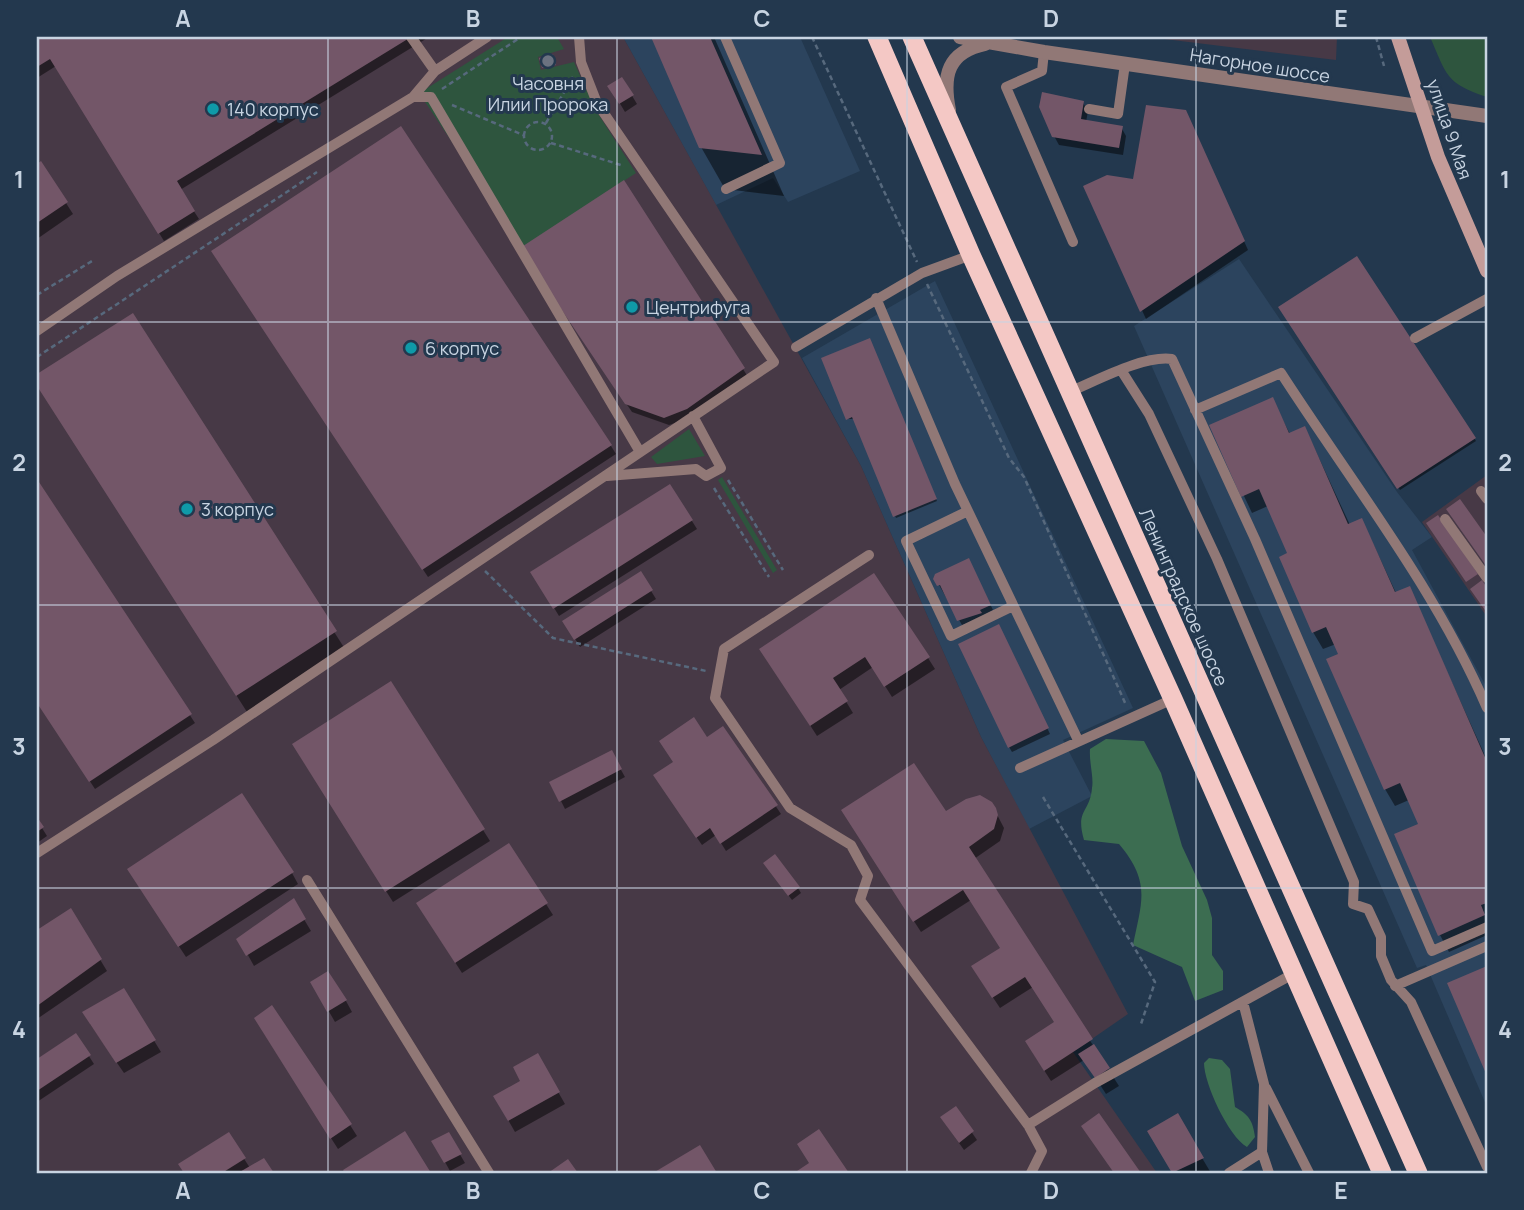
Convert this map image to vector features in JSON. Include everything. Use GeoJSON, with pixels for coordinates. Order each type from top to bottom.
{"type":"FeatureCollection","features":[{"type":"Feature","properties":{"kind":"highway"},"geometry":{"type":"LineString","coordinates":[[877,37],[971,255],[1173,699],[1382,1173]]}},
{"type":"Feature","properties":{"kind":"highway","name":"Ленинградское шоссе"},"geometry":{"type":"LineString","coordinates":[[912,37],[1418,1173]]}},
{"type":"Feature","properties":{"kind":"main road","name":"улица 9 Мая"},"geometry":{"type":"LineString","coordinates":[[1398,37],[1455,202],[1487,271]]}},
{"type":"Feature","properties":{"kind":"street","name":"Нагорное шоссе"},"geometry":{"type":"LineString","coordinates":[[960,37],[1040,52],[1487,117]]}},
{"type":"Feature","properties":{"kind":"street"},"geometry":{"type":"LineString","coordinates":[[958,145],[948,106],[946,80],[958,54],[967,47],[986,43]]}},
{"type":"Feature","properties":{"kind":"lane"},"geometry":{"type":"LineString","coordinates":[[411,37],[435,71]]}},
{"type":"Feature","properties":{"kind":"lane"},"geometry":{"type":"LineString","coordinates":[[37,331],[117,276],[413,97],[435,71],[487,37]]}},
{"type":"Feature","properties":{"kind":"lane"},"geometry":{"type":"LineString","coordinates":[[37,853],[213,740],[774,362],[597,103],[581,62],[579,37]]}},
{"type":"Feature","properties":{"kind":"lane"},"geometry":{"type":"LineString","coordinates":[[725,37],[780,163],[726,189]]}},
{"type":"Feature","properties":{"kind":"lane"},"geometry":{"type":"LineString","coordinates":[[1030,37],[1040,52],[1042,71],[1006,87],[1073,242]]}},
{"type":"Feature","properties":{"kind":"lane"},"geometry":{"type":"LineString","coordinates":[[1089,109],[1118,114],[1125,64]]}},
{"type":"Feature","properties":{"kind":"lane"},"geometry":{"type":"LineString","coordinates":[[413,97],[431,97],[640,452]]}},
{"type":"Feature","properties":{"kind":"lane"},"geometry":{"type":"LineString","coordinates":[[796,347],[922,273],[971,255]]}},
{"type":"Feature","properties":{"kind":"lane"},"geometry":{"type":"LineString","coordinates":[[876,298],[968,511],[1078,740]]}},
{"type":"Feature","properties":{"kind":"lane"},"geometry":{"type":"LineString","coordinates":[[1415,338],[1487,299]]}},
{"type":"Feature","properties":{"kind":"lane"},"geometry":{"type":"LineString","coordinates":[[1069,392],[1121,370],[1163,358],[1172,359],[1255,539],[1432,951],[1487,927]]}},
{"type":"Feature","properties":{"kind":"lane"},"geometry":{"type":"LineString","coordinates":[[1121,370],[1149,414],[1217,559],[1354,882],[1353,904],[1368,909],[1381,937],[1381,956],[1395,986],[1410,1002],[1487,1167]]}},
{"type":"Feature","properties":{"kind":"lane"},"geometry":{"type":"LineString","coordinates":[[1195,410],[1281,373],[1404,556],[1473,675],[1487,708]]}},
{"type":"Feature","properties":{"kind":"lane"},"geometry":{"type":"LineString","coordinates":[[605,476],[696,469],[706,476],[721,468],[693,416]]}},
{"type":"Feature","properties":{"kind":"lane"},"geometry":{"type":"LineString","coordinates":[[968,511],[906,541],[951,635],[1013,606]]}},
{"type":"Feature","properties":{"kind":"lane"},"geometry":{"type":"LineString","coordinates":[[1445,519],[1487,578]]}},
{"type":"Feature","properties":{"kind":"lane"},"geometry":{"type":"LineString","coordinates":[[869,555],[724,649],[715,698],[790,808],[851,845],[868,876],[860,900],[1028,1125],[1042,1150],[1031,1173]]}},
{"type":"Feature","properties":{"kind":"lane"},"geometry":{"type":"LineString","coordinates":[[1020,768],[1173,699]]}},
{"type":"Feature","properties":{"kind":"lane"},"geometry":{"type":"LineString","coordinates":[[307,880],[489,1173]]}},
{"type":"Feature","properties":{"kind":"lane"},"geometry":{"type":"LineString","coordinates":[[1395,986],[1487,946]]}},
{"type":"Feature","properties":{"kind":"lane"},"geometry":{"type":"LineString","coordinates":[[1028,1125],[1095,1083],[1293,974]]}},
{"type":"Feature","properties":{"kind":"lane"},"geometry":{"type":"LineString","coordinates":[[1243,1002],[1264,1084],[1310,1173]]}},
{"type":"Feature","properties":{"kind":"lane"},"geometry":{"type":"LineString","coordinates":[[1264,1084],[1262,1152],[1269,1173]]}},
{"type":"Feature","properties":{"kind":"lane"},"geometry":{"type":"LineString","coordinates":[[1229,1173],[1262,1152]]}},
{"type":"Feature","properties":{"kind":"path"},"geometry":{"type":"LineString","coordinates":[[431,97],[522,37]]}},
{"type":"Feature","properties":{"kind":"path"},"geometry":{"type":"LineString","coordinates":[[812,37],[1009,458],[1024,477],[1131,717]]}},
{"type":"Feature","properties":{"kind":"path"},"geometry":{"type":"LineString","coordinates":[[1376,37],[1384,66]]}},
{"type":"Feature","properties":{"kind":"path"},"geometry":{"type":"LineString","coordinates":[[545,124],[581,62]]}},
{"type":"Feature","properties":{"kind":"path"},"geometry":{"type":"LineString","coordinates":[[431,97],[523,135]]}},
{"type":"Feature","properties":{"kind":"path"},"geometry":{"type":"LineString","coordinates":[[533,122],[545,124],[552,134],[551,142],[545,149],[535,150],[526,145],[523,135],[533,122]]}},
{"type":"Feature","properties":{"kind":"path"},"geometry":{"type":"LineString","coordinates":[[551,142],[646,173]]}},
{"type":"Feature","properties":{"kind":"path"},"geometry":{"type":"LineString","coordinates":[[37,357],[317,172]]}},
{"type":"Feature","properties":{"kind":"path"},"geometry":{"type":"LineString","coordinates":[[37,295],[92,261]]}},
{"type":"Feature","properties":{"kind":"path"},"geometry":{"type":"LineString","coordinates":[[721,468],[783,570]]}},
{"type":"Feature","properties":{"kind":"path"},"geometry":{"type":"LineString","coordinates":[[706,476],[769,578]]}},
{"type":"Feature","properties":{"kind":"path"},"geometry":{"type":"LineString","coordinates":[[476,563],[553,638],[720,674]]}},
{"type":"Feature","properties":{"kind":"path"},"geometry":{"type":"LineString","coordinates":[[1043,797],[1155,982],[1141,1024]]}},
{"type":"Feature","properties":{"kind":"shaded area"},"geometry":{"type":"Polygon","coordinates":[[[37,37],[623,37],[861,466],[981,737],[1128,1014],[1073,1052],[1157,1173],[37,1173],[37,37]]]}},
{"type":"Feature","properties":{"kind":"shaded area"},"geometry":{"type":"Polygon","coordinates":[[[623,37],[800,37],[860,171],[788,202],[773,178],[716,205],[623,37]]]}},
{"type":"Feature","properties":{"kind":"shaded area"},"geometry":{"type":"Polygon","coordinates":[[[1148,37],[1337,37],[1336,60],[1148,37]]]}},
{"type":"Feature","properties":{"kind":"shaded area"},"geometry":{"type":"Polygon","coordinates":[[[1239,259],[1397,492],[1432,537],[1412,550],[1487,688],[1487,1107],[1426,965],[1417,968],[1134,326],[1239,259]]]}},
{"type":"Feature","properties":{"kind":"shaded area"},"geometry":{"type":"Polygon","coordinates":[[[935,281],[1133,708],[1063,740],[1092,796],[1029,829],[981,737],[861,466],[802,358],[935,281]]]}},
{"type":"Feature","properties":{"kind":"shaded area"},"geometry":{"type":"Polygon","coordinates":[[[1487,475],[1487,617],[1422,522],[1487,475]]]}},
{"type":"Feature","properties":{"kind":"green space"},"geometry":{"type":"Polygon","coordinates":[[[508,37],[557,37],[564,49],[538,57],[541,70],[574,62],[595,109],[636,173],[523,247],[425,102],[421,92],[508,37]]]}},
{"type":"Feature","properties":{"kind":"green space"},"geometry":{"type":"Polygon","coordinates":[[[1430,37],[1487,37],[1487,97],[1463,87],[1449,76],[1430,37]]]}},
{"type":"Feature","properties":{"kind":"green space"},"geometry":{"type":"Polygon","coordinates":[[[689,429],[705,456],[657,464],[651,457],[689,429]]]}},
{"type":"Feature","properties":{"kind":"green space"},"geometry":{"type":"Polygon","coordinates":[[[722,477],[777,570],[773,573],[718,480],[722,477]]]}},
{"type":"Feature","properties":{"kind":"green space"},"geometry":{"type":"Polygon","coordinates":[[[1106,739],[1144,741],[1161,773],[1182,846],[1207,900],[1212,918],[1212,955],[1223,971],[1223,990],[1195,1001],[1182,967],[1133,945],[1141,904],[1140,881],[1136,870],[1119,844],[1084,840],[1081,822],[1091,796],[1092,784],[1090,749],[1106,739]]]}},
{"type":"Feature","properties":{"kind":"green space"},"geometry":{"type":"Polygon","coordinates":[[[1209,1058],[1222,1060],[1230,1069],[1235,1107],[1250,1119],[1254,1131],[1255,1137],[1247,1147],[1232,1132],[1213,1095],[1204,1063],[1209,1058]]]}},
{"type":"Feature","properties":{"kind":"building","name":"140 корпус"},"geometry":{"type":"Polygon","coordinates":[[[37,37],[411,37],[177,181],[195,211],[158,234],[50,59],[37,67],[37,37]]]}},
{"type":"Feature","properties":{"kind":"building"},"geometry":{"type":"Polygon","coordinates":[[[651,37],[710,37],[762,155],[699,148],[651,37]]]}},
{"type":"Feature","properties":{"kind":"building","name":"Часовня Илии Пророка"},"geometry":{"type":"Polygon","coordinates":[[[553,54],[556,65],[542,68],[539,58],[553,54]]]}},
{"type":"Feature","properties":{"kind":"building"},"geometry":{"type":"Polygon","coordinates":[[[622,77],[634,95],[619,104],[607,86],[622,77]]]}},
{"type":"Feature","properties":{"kind":"building"},"geometry":{"type":"Polygon","coordinates":[[[1042,92],[1084,101],[1081,119],[1123,126],[1119,148],[1052,137],[1039,107],[1042,92]]]}},
{"type":"Feature","properties":{"kind":"building"},"geometry":{"type":"Polygon","coordinates":[[[1146,105],[1186,110],[1245,241],[1140,312],[1083,186],[1107,175],[1133,179],[1146,105]]]}},
{"type":"Feature","properties":{"kind":"building","name":"6 корпус"},"geometry":{"type":"Polygon","coordinates":[[[401,126],[612,445],[422,570],[211,251],[401,126]]]}},
{"type":"Feature","properties":{"kind":"building"},"geometry":{"type":"Polygon","coordinates":[[[41,161],[68,202],[37,223],[37,164],[41,161]]]}},
{"type":"Feature","properties":{"kind":"building","name":"Центрифуга"},"geometry":{"type":"Polygon","coordinates":[[[624,180],[745,368],[687,409],[664,418],[625,404],[520,248],[624,180]]]}},
{"type":"Feature","properties":{"kind":"building"},"geometry":{"type":"Polygon","coordinates":[[[1357,256],[1476,438],[1397,489],[1278,307],[1357,256]]]}},
{"type":"Feature","properties":{"kind":"building","name":"3 корпус"},"geometry":{"type":"Polygon","coordinates":[[[133,313],[337,631],[236,696],[37,386],[37,374],[133,313]]]}},
{"type":"Feature","properties":{"kind":"building"},"geometry":{"type":"Polygon","coordinates":[[[870,338],[937,499],[893,517],[852,417],[846,420],[821,358],[870,338]]]}},
{"type":"Feature","properties":{"kind":"building"},"geometry":{"type":"Polygon","coordinates":[[[1273,397],[1289,433],[1305,426],[1348,524],[1362,518],[1395,592],[1410,586],[1487,762],[1487,903],[1481,905],[1485,915],[1438,936],[1394,834],[1418,824],[1400,783],[1384,790],[1326,659],[1338,654],[1326,627],[1312,633],[1279,557],[1287,553],[1259,489],[1241,497],[1209,425],[1273,397]]]}},
{"type":"Feature","properties":{"kind":"building"},"geometry":{"type":"Polygon","coordinates":[[[37,479],[192,714],[89,782],[37,703],[37,479]]]}},
{"type":"Feature","properties":{"kind":"building"},"geometry":{"type":"Polygon","coordinates":[[[670,484],[693,520],[553,609],[530,572],[670,484]]]}},
{"type":"Feature","properties":{"kind":"building"},"geometry":{"type":"Polygon","coordinates":[[[1460,499],[1487,537],[1487,567],[1446,509],[1460,499]]]}},
{"type":"Feature","properties":{"kind":"building"},"geometry":{"type":"Polygon","coordinates":[[[1438,515],[1478,574],[1466,582],[1426,523],[1438,515]]]}},
{"type":"Feature","properties":{"kind":"building"},"geometry":{"type":"Polygon","coordinates":[[[969,558],[991,605],[980,610],[982,613],[957,621],[940,585],[937,586],[933,579],[935,574],[969,558]]]}},
{"type":"Feature","properties":{"kind":"building"},"geometry":{"type":"Polygon","coordinates":[[[641,571],[653,590],[574,640],[562,621],[641,571]]]}},
{"type":"Feature","properties":{"kind":"building"},"geometry":{"type":"Polygon","coordinates":[[[874,573],[930,657],[884,687],[865,657],[833,678],[848,701],[810,726],[759,649],[874,573]]]}},
{"type":"Feature","properties":{"kind":"building"},"geometry":{"type":"Polygon","coordinates":[[[1482,580],[1487,588],[1487,613],[1470,589],[1482,580]]]}},
{"type":"Feature","properties":{"kind":"building"},"geometry":{"type":"Polygon","coordinates":[[[999,624],[1049,728],[1008,748],[958,644],[999,624]]]}},
{"type":"Feature","properties":{"kind":"building"},"geometry":{"type":"Polygon","coordinates":[[[391,681],[485,829],[385,892],[292,744],[391,681]]]}},
{"type":"Feature","properties":{"kind":"building"},"geometry":{"type":"Polygon","coordinates":[[[694,717],[707,737],[723,726],[778,805],[720,844],[710,828],[696,838],[653,775],[673,762],[659,741],[694,717]]]}},
{"type":"Feature","properties":{"kind":"building"},"geometry":{"type":"Polygon","coordinates":[[[612,750],[622,769],[559,802],[549,782],[612,750]]]}},
{"type":"Feature","properties":{"kind":"building"},"geometry":{"type":"Polygon","coordinates":[[[914,763],[946,811],[966,799],[980,795],[992,802],[996,808],[998,815],[994,829],[969,847],[1093,1039],[1044,1071],[1025,1041],[1054,1022],[1025,977],[992,998],[971,966],[1000,948],[963,890],[913,922],[841,810],[914,763]]]}},
{"type":"Feature","properties":{"kind":"building"},"geometry":{"type":"Polygon","coordinates":[[[242,793],[294,872],[178,947],[127,869],[242,793]]]}},
{"type":"Feature","properties":{"kind":"building"},"geometry":{"type":"Polygon","coordinates":[[[37,817],[44,827],[37,832],[37,817]]]}},
{"type":"Feature","properties":{"kind":"building"},"geometry":{"type":"Polygon","coordinates":[[[509,843],[548,903],[455,963],[416,903],[509,843]]]}},
{"type":"Feature","properties":{"kind":"building"},"geometry":{"type":"Polygon","coordinates":[[[775,854],[800,887],[788,896],[763,863],[775,854]]]}},
{"type":"Feature","properties":{"kind":"building"},"geometry":{"type":"Polygon","coordinates":[[[294,898],[306,919],[246,956],[236,939],[294,898]]]}},
{"type":"Feature","properties":{"kind":"building"},"geometry":{"type":"Polygon","coordinates":[[[71,908],[102,959],[37,1006],[37,930],[71,908]]]}},
{"type":"Feature","properties":{"kind":"building"},"geometry":{"type":"Polygon","coordinates":[[[1487,966],[1487,1076],[1447,983],[1487,966]]]}},
{"type":"Feature","properties":{"kind":"building"},"geometry":{"type":"Polygon","coordinates":[[[328,971],[347,1000],[327,1012],[310,982],[328,971]]]}},
{"type":"Feature","properties":{"kind":"building"},"geometry":{"type":"Polygon","coordinates":[[[124,988],[156,1040],[116,1063],[82,1012],[124,988]]]}},
{"type":"Feature","properties":{"kind":"building"},"geometry":{"type":"Polygon","coordinates":[[[272,1005],[352,1124],[330,1139],[254,1018],[272,1005]]]}},
{"type":"Feature","properties":{"kind":"building"},"geometry":{"type":"Polygon","coordinates":[[[76,1033],[91,1055],[37,1091],[37,1059],[76,1033]]]}},
{"type":"Feature","properties":{"kind":"building"},"geometry":{"type":"Polygon","coordinates":[[[1094,1044],[1110,1068],[1095,1078],[1078,1054],[1094,1044]]]}},
{"type":"Feature","properties":{"kind":"building"},"geometry":{"type":"Polygon","coordinates":[[[538,1053],[560,1092],[508,1121],[493,1096],[520,1081],[513,1067],[538,1053]]]}},
{"type":"Feature","properties":{"kind":"building"},"geometry":{"type":"Polygon","coordinates":[[[956,1106],[974,1131],[959,1143],[940,1117],[956,1106]]]}},
{"type":"Feature","properties":{"kind":"building"},"geometry":{"type":"Polygon","coordinates":[[[1099,1113],[1141,1173],[1114,1173],[1081,1126],[1099,1113]]]}},
{"type":"Feature","properties":{"kind":"building"},"geometry":{"type":"Polygon","coordinates":[[[1178,1113],[1204,1158],[1172,1173],[1147,1131],[1178,1113]]]}},
{"type":"Feature","properties":{"kind":"building"},"geometry":{"type":"Polygon","coordinates":[[[819,1129],[849,1173],[794,1173],[809,1163],[797,1144],[819,1129]]]}},
{"type":"Feature","properties":{"kind":"building"},"geometry":{"type":"Polygon","coordinates":[[[405,1131],[431,1173],[345,1173],[343,1170],[405,1131]]]}},
{"type":"Feature","properties":{"kind":"building"},"geometry":{"type":"Polygon","coordinates":[[[229,1132],[246,1158],[222,1173],[184,1173],[178,1164],[229,1132]]]}},
{"type":"Feature","properties":{"kind":"building"},"geometry":{"type":"Polygon","coordinates":[[[449,1132],[462,1154],[444,1163],[431,1141],[449,1132]]]}},
{"type":"Feature","properties":{"kind":"building"},"geometry":{"type":"Polygon","coordinates":[[[700,1145],[717,1173],[653,1173],[700,1145]]]}},
{"type":"Feature","properties":{"kind":"building"},"geometry":{"type":"Polygon","coordinates":[[[264,1158],[274,1173],[238,1173],[264,1158]]]}},
{"type":"Feature","properties":{"kind":"building"},"geometry":{"type":"Polygon","coordinates":[[[568,1159],[578,1173],[548,1173],[568,1159]]]}},
{"type":"Feature","properties":{"kind":"place","name":"Часовня Илии Пророка"},"geometry":{"type":"Point","coordinates":[548,61]}},
{"type":"Feature","properties":{"kind":"place","name":"140 корпус"},"geometry":{"type":"Point","coordinates":[213,109]}},
{"type":"Feature","properties":{"kind":"place","name":"Центрифуга"},"geometry":{"type":"Point","coordinates":[632,307]}},
{"type":"Feature","properties":{"kind":"place","name":"6 корпус"},"geometry":{"type":"Point","coordinates":[411,348]}},
{"type":"Feature","properties":{"kind":"place","name":"3 корпус"},"geometry":{"type":"Point","coordinates":[187,509]}}]}
